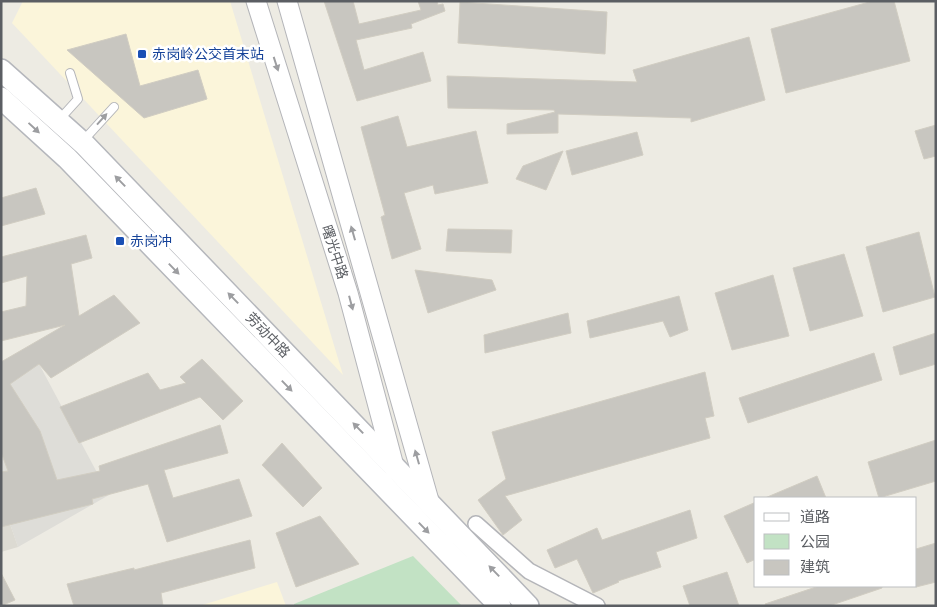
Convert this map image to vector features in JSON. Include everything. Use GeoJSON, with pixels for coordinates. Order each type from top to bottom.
{"type":"FeatureCollection","features":[{"type":"Feature","properties":{"kind":"main road","name":"劳动中路"},"geometry":{"type":"LineString","coordinates":[[1,70],[58,120],[75,150],[404,506],[500,606]]}},
{"type":"Feature","properties":{"kind":"main road","name":"劳动中路"},"geometry":{"type":"LineString","coordinates":[[1,98],[75,150],[394,466],[528,606]]}},
{"type":"Feature","properties":{"kind":"street","name":"曙光中路"},"geometry":{"type":"LineString","coordinates":[[256,1],[348,293],[404,506]]}},
{"type":"Feature","properties":{"kind":"street","name":"曙光中路"},"geometry":{"type":"LineString","coordinates":[[288,1],[430,504]]}},
{"type":"Feature","properties":{"kind":"street"},"geometry":{"type":"LineString","coordinates":[[476,524],[528,571],[597,606]]}},
{"type":"Feature","properties":{"kind":"lane"},"geometry":{"type":"LineString","coordinates":[[58,120],[78,99],[70,73]]}},
{"type":"Feature","properties":{"kind":"lane"},"geometry":{"type":"LineString","coordinates":[[75,150],[114,107]]}},
{"type":"Feature","properties":{"kind":"shaded area"},"geometry":{"type":"Polygon","coordinates":[[[23,1],[230,1],[343,375],[12,23],[23,1]]]}},
{"type":"Feature","properties":{"kind":"shaded area"},"geometry":{"type":"Polygon","coordinates":[[[39,364],[109,495],[18,547],[1,497],[1,383],[39,364]]]}},
{"type":"Feature","properties":{"kind":"shaded area"},"geometry":{"type":"Polygon","coordinates":[[[1,498],[18,547],[1,552],[1,498]]]}},
{"type":"Feature","properties":{"kind":"shaded area"},"geometry":{"type":"Polygon","coordinates":[[[277,582],[286,606],[199,606],[277,582]]]}},
{"type":"Feature","properties":{"kind":"green space"},"geometry":{"type":"Polygon","coordinates":[[[413,556],[462,606],[294,606],[294,604],[413,556]]]}},
{"type":"Feature","properties":{"kind":"building"},"geometry":{"type":"Polygon","coordinates":[[[324,1],[353,1],[359,24],[421,10],[418,1],[437,1],[438,5],[443,4],[445,11],[411,24],[412,28],[356,40],[364,70],[423,52],[431,81],[357,101],[324,1]]]}},
{"type":"Feature","properties":{"kind":"building"},"geometry":{"type":"Polygon","coordinates":[[[873,1],[894,1],[910,61],[786,93],[771,29],[873,1]]]}},
{"type":"Feature","properties":{"kind":"building"},"geometry":{"type":"Polygon","coordinates":[[[460,2],[607,12],[605,54],[458,43],[460,2]]]}},
{"type":"Feature","properties":{"kind":"building"},"geometry":{"type":"Polygon","coordinates":[[[126,34],[140,86],[198,70],[207,99],[144,118],[67,50],[126,34]]]}},
{"type":"Feature","properties":{"kind":"building"},"geometry":{"type":"Polygon","coordinates":[[[749,37],[765,100],[691,122],[691,118],[558,114],[558,133],[507,134],[507,124],[555,112],[554,110],[448,108],[447,76],[637,82],[633,70],[749,37]]]}},
{"type":"Feature","properties":{"kind":"building"},"geometry":{"type":"Polygon","coordinates":[[[398,116],[407,147],[476,131],[488,183],[435,194],[433,185],[404,193],[421,249],[392,259],[381,217],[385,215],[361,127],[398,116]]]}},
{"type":"Feature","properties":{"kind":"building"},"geometry":{"type":"Polygon","coordinates":[[[936,125],[936,156],[924,159],[915,131],[936,125]]]}},
{"type":"Feature","properties":{"kind":"building"},"geometry":{"type":"Polygon","coordinates":[[[637,132],[643,155],[572,175],[566,151],[637,132]]]}},
{"type":"Feature","properties":{"kind":"building"},"geometry":{"type":"Polygon","coordinates":[[[563,151],[546,190],[516,179],[523,166],[563,151]]]}},
{"type":"Feature","properties":{"kind":"building"},"geometry":{"type":"Polygon","coordinates":[[[36,188],[45,214],[1,226],[1,198],[36,188]]]}},
{"type":"Feature","properties":{"kind":"building"},"geometry":{"type":"Polygon","coordinates":[[[448,229],[512,230],[511,253],[446,251],[448,229]]]}},
{"type":"Feature","properties":{"kind":"building"},"geometry":{"type":"Polygon","coordinates":[[[919,232],[935,297],[883,312],[866,247],[919,232]]]}},
{"type":"Feature","properties":{"kind":"building"},"geometry":{"type":"Polygon","coordinates":[[[86,235],[92,258],[71,264],[79,316],[114,295],[140,323],[51,378],[39,364],[10,384],[40,431],[57,480],[100,471],[99,466],[220,425],[228,453],[164,470],[173,498],[239,479],[252,516],[167,542],[148,484],[92,499],[93,504],[1,527],[1,472],[8,471],[1,452],[1,362],[65,325],[1,341],[1,312],[26,306],[27,276],[1,283],[1,257],[86,235]]]}},
{"type":"Feature","properties":{"kind":"building"},"geometry":{"type":"Polygon","coordinates":[[[844,254],[863,316],[810,331],[793,268],[844,254]]]}},
{"type":"Feature","properties":{"kind":"building"},"geometry":{"type":"Polygon","coordinates":[[[415,270],[492,280],[496,290],[428,313],[415,270]]]}},
{"type":"Feature","properties":{"kind":"building"},"geometry":{"type":"Polygon","coordinates":[[[773,275],[789,336],[732,350],[715,293],[773,275]]]}},
{"type":"Feature","properties":{"kind":"building"},"geometry":{"type":"Polygon","coordinates":[[[679,296],[688,330],[670,337],[663,321],[590,338],[587,321],[679,296]]]}},
{"type":"Feature","properties":{"kind":"building"},"geometry":{"type":"Polygon","coordinates":[[[568,313],[571,333],[485,353],[484,335],[568,313]]]}},
{"type":"Feature","properties":{"kind":"building"},"geometry":{"type":"Polygon","coordinates":[[[936,333],[936,364],[900,375],[893,347],[936,333]]]}},
{"type":"Feature","properties":{"kind":"building"},"geometry":{"type":"Polygon","coordinates":[[[874,353],[882,380],[748,423],[739,398],[874,353]]]}},
{"type":"Feature","properties":{"kind":"building"},"geometry":{"type":"Polygon","coordinates":[[[202,359],[243,401],[223,420],[200,397],[79,443],[60,407],[148,373],[160,390],[186,383],[180,377],[202,359]]]}},
{"type":"Feature","properties":{"kind":"building"},"geometry":{"type":"Polygon","coordinates":[[[705,372],[714,416],[705,418],[710,438],[505,496],[522,520],[503,535],[478,500],[506,479],[492,432],[705,372]]]}},
{"type":"Feature","properties":{"kind":"building"},"geometry":{"type":"Polygon","coordinates":[[[936,440],[936,481],[879,497],[868,462],[936,440]]]}},
{"type":"Feature","properties":{"kind":"building"},"geometry":{"type":"Polygon","coordinates":[[[282,443],[322,488],[303,507],[262,465],[282,443]]]}},
{"type":"Feature","properties":{"kind":"building"},"geometry":{"type":"Polygon","coordinates":[[[817,476],[826,497],[767,497],[817,476]]]}},
{"type":"Feature","properties":{"kind":"building"},"geometry":{"type":"Polygon","coordinates":[[[754,503],[754,560],[747,563],[724,516],[754,503]]]}},
{"type":"Feature","properties":{"kind":"building"},"geometry":{"type":"Polygon","coordinates":[[[690,510],[697,538],[656,552],[661,567],[618,581],[593,593],[577,559],[555,568],[547,550],[597,528],[602,540],[690,510]]]}},
{"type":"Feature","properties":{"kind":"building"},"geometry":{"type":"Polygon","coordinates":[[[320,516],[359,564],[296,587],[276,533],[320,516]]]}},
{"type":"Feature","properties":{"kind":"building"},"geometry":{"type":"Polygon","coordinates":[[[250,540],[255,568],[161,593],[163,606],[74,606],[67,584],[134,568],[134,570],[250,540]]]}},
{"type":"Feature","properties":{"kind":"building"},"geometry":{"type":"Polygon","coordinates":[[[936,543],[936,582],[917,587],[917,549],[936,543]]]}},
{"type":"Feature","properties":{"kind":"building"},"geometry":{"type":"Polygon","coordinates":[[[727,572],[739,606],[690,606],[683,586],[727,572]]]}},
{"type":"Feature","properties":{"kind":"building"},"geometry":{"type":"Polygon","coordinates":[[[1,573],[15,600],[1,606],[1,573]]]}},
{"type":"Feature","properties":{"kind":"building"},"geometry":{"type":"Polygon","coordinates":[[[816,587],[882,587],[829,606],[766,606],[765,604],[816,587]]]}},
{"type":"Feature","properties":{"kind":"place","name":"赤岗岭公交首末站"},"geometry":{"type":"Point","coordinates":[142,54]}},
{"type":"Feature","properties":{"kind":"place","name":"赤岗冲"},"geometry":{"type":"Point","coordinates":[120,241]}}]}
